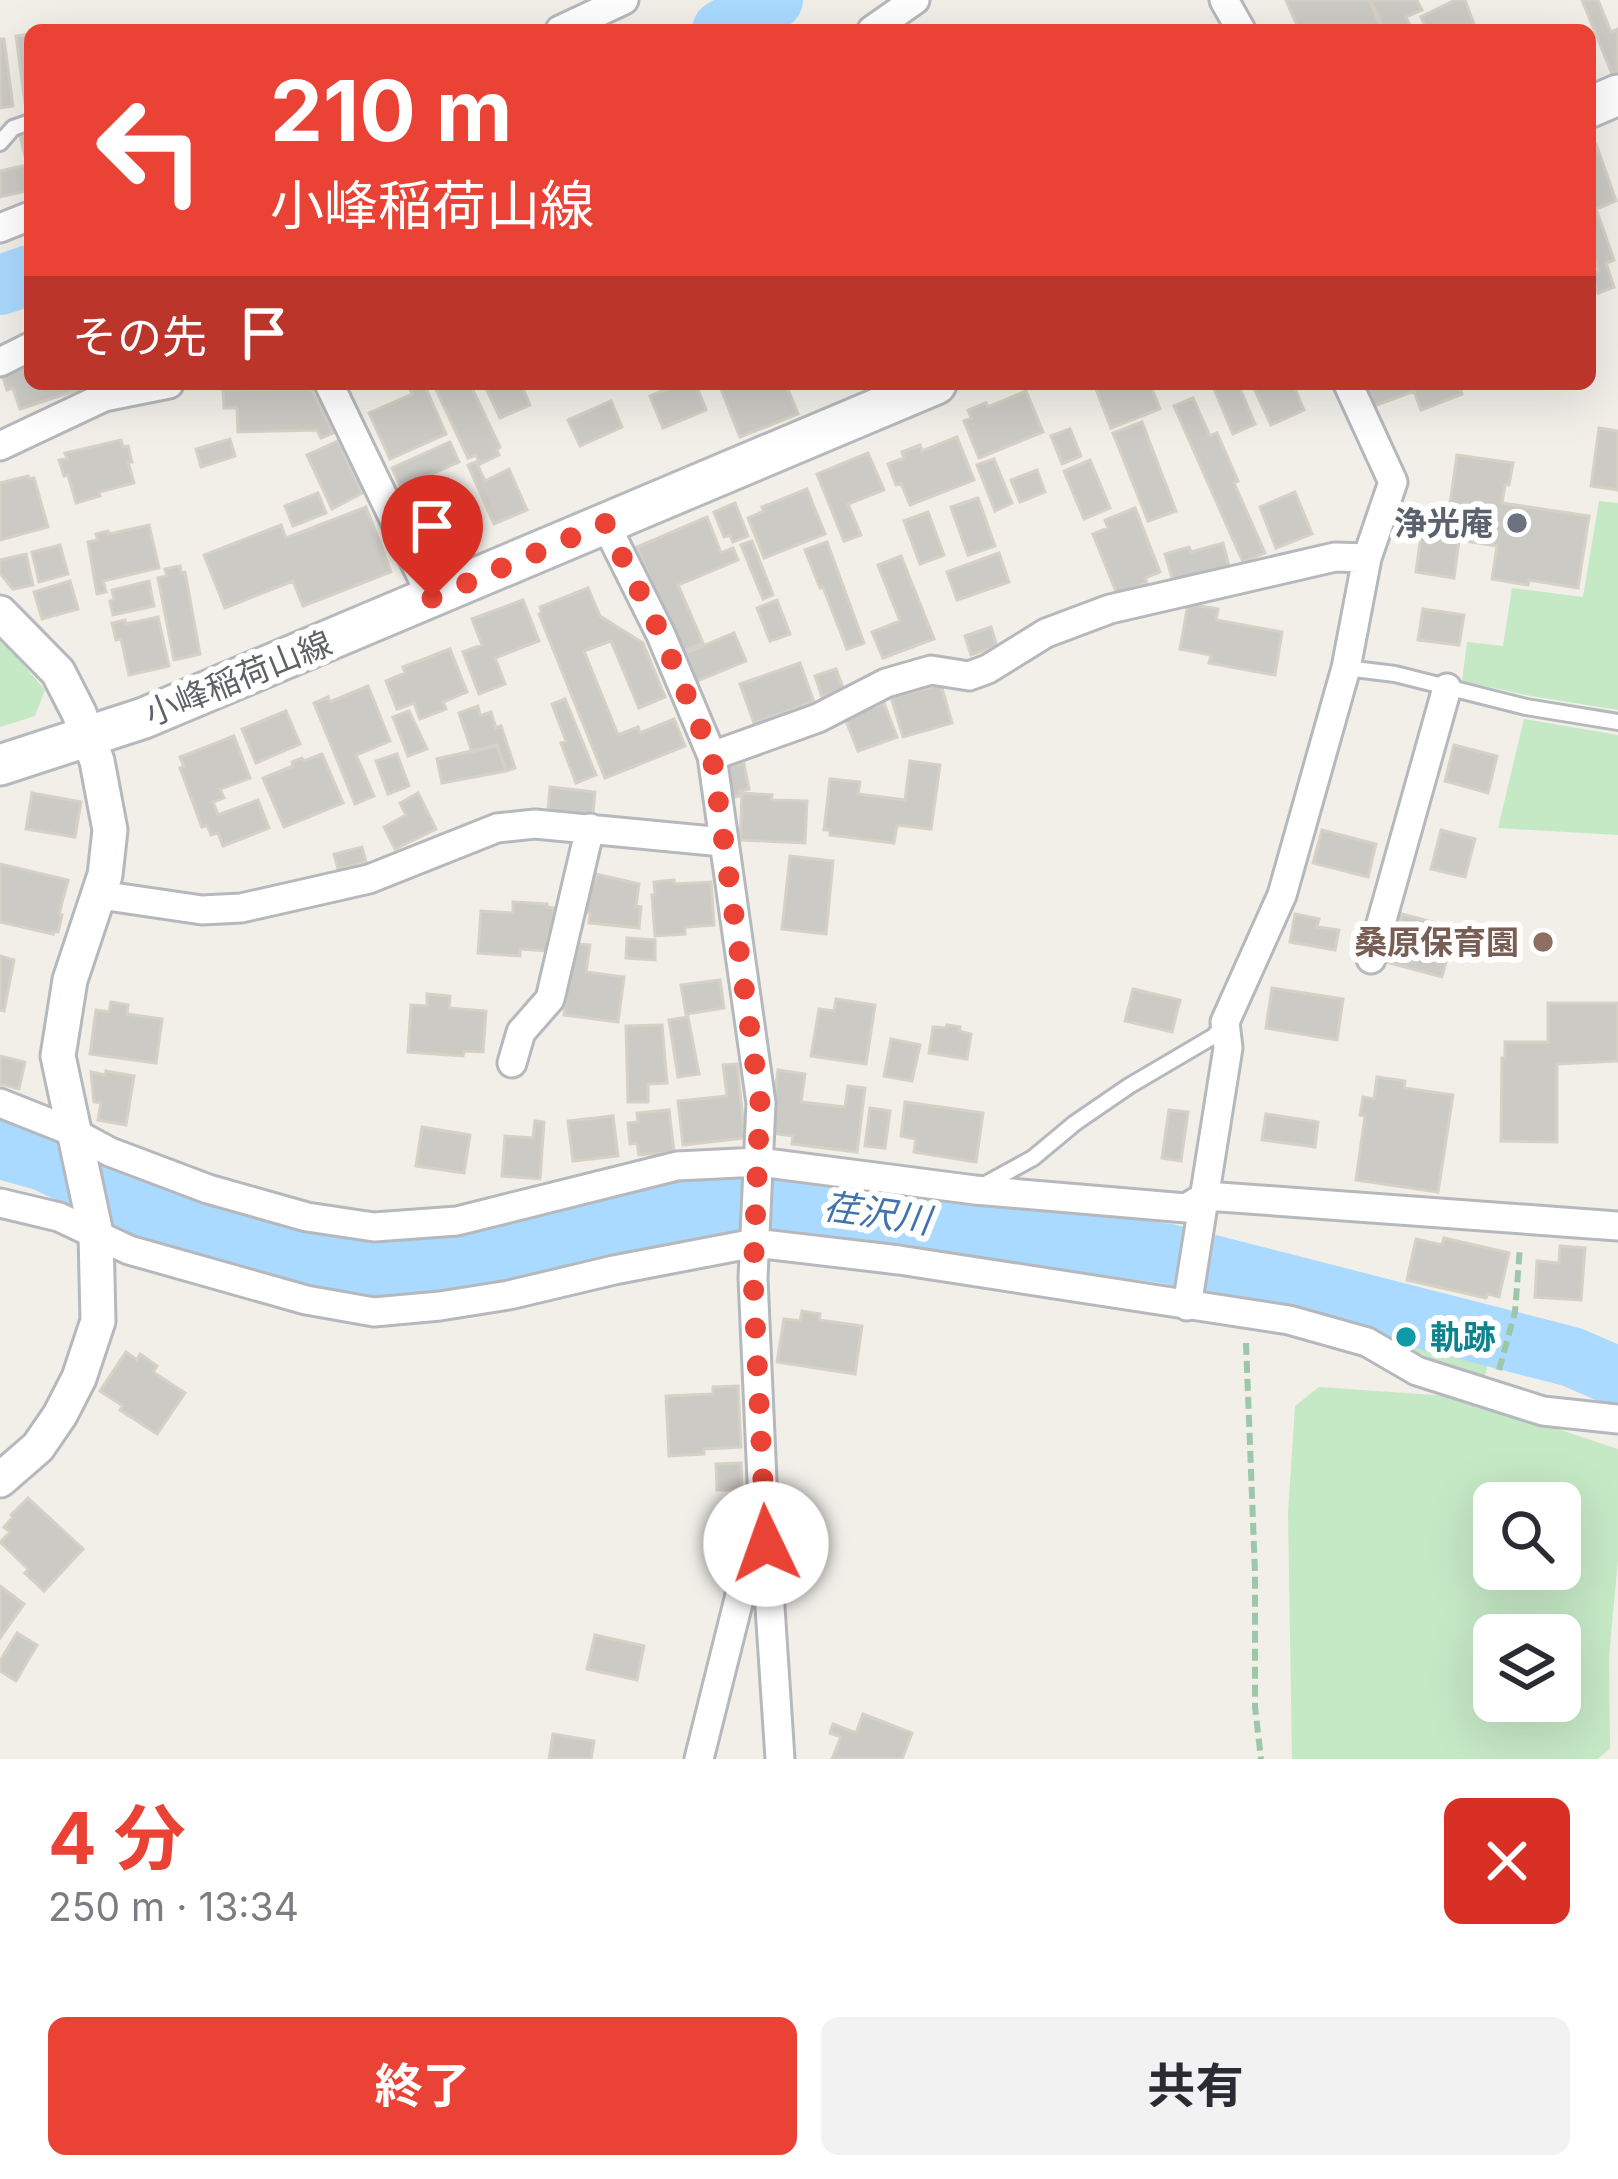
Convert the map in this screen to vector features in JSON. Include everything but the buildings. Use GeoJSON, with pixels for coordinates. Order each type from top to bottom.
{"type":"FeatureCollection","features":[{"type":"Feature","properties":{"kind":"main road","name":"小峰稲荷山線"},"geometry":{"type":"LineString","coordinates":[[0,765],[144,718],[922,390]]}},
{"type":"Feature","properties":{"kind":"street"},"geometry":{"type":"LineString","coordinates":[[573,24],[624,0]]}},
{"type":"Feature","properties":{"kind":"street"},"geometry":{"type":"LineString","coordinates":[[881,24],[916,0]]}},
{"type":"Feature","properties":{"kind":"street"},"geometry":{"type":"LineString","coordinates":[[0,446],[104,397],[139,390]]}},
{"type":"Feature","properties":{"kind":"street"},"geometry":{"type":"LineString","coordinates":[[332,390],[432,598]]}},
{"type":"Feature","properties":{"kind":"street"},"geometry":{"type":"LineString","coordinates":[[1188,1300],[1228,1048],[1225,1022],[1282,895],[1346,668],[1367,558],[1393,482],[1351,390]]}},
{"type":"Feature","properties":{"kind":"street"},"geometry":{"type":"LineString","coordinates":[[605,523],[661,634],[712,756],[760,1102],[753,1278],[780,1759]]}},
{"type":"Feature","properties":{"kind":"street"},"geometry":{"type":"LineString","coordinates":[[712,756],[818,718],[886,682],[931,670],[968,676],[988,669],[1046,634],[1110,609],[1335,557],[1367,558]]}},
{"type":"Feature","properties":{"kind":"street"},"geometry":{"type":"LineString","coordinates":[[0,613],[58,672],[79,713],[97,760],[110,830],[100,895],[70,980],[58,1056],[93,1223],[98,1321],[80,1378],[60,1415],[38,1447],[0,1480]]}},
{"type":"Feature","properties":{"kind":"street"},"geometry":{"type":"LineString","coordinates":[[1371,959],[1447,688]]}},
{"type":"Feature","properties":{"kind":"street"},"geometry":{"type":"LineString","coordinates":[[100,895],[202,910],[241,908],[368,880],[497,828],[535,824],[723,842]]}},
{"type":"Feature","properties":{"kind":"street"},"geometry":{"type":"LineString","coordinates":[[512,1063],[521,1032],[550,999],[590,828]]}},
{"type":"Feature","properties":{"kind":"street"},"geometry":{"type":"LineString","coordinates":[[0,1102],[110,1152],[208,1189],[308,1216],[374,1226],[457,1221],[677,1166],[758,1166],[1186,1208],[1618,1226]]}},
{"type":"Feature","properties":{"kind":"street"},"geometry":{"type":"LineString","coordinates":[[0,1203],[93,1223],[129,1250],[306,1300],[374,1312],[509,1295],[755,1238],[1188,1300],[1289,1320],[1367,1342],[1417,1371],[1543,1411],[1618,1419]]}},
{"type":"Feature","properties":{"kind":"street"},"geometry":{"type":"LineString","coordinates":[[699,1759],[764,1503]]}},
{"type":"Feature","properties":{"kind":"lane"},"geometry":{"type":"LineString","coordinates":[[0,143],[13,128],[24,124]]}},
{"type":"Feature","properties":{"kind":"lane"},"geometry":{"type":"LineString","coordinates":[[1346,668],[1395,674],[1526,706],[1618,722]]}},
{"type":"Feature","properties":{"kind":"lane"},"geometry":{"type":"LineString","coordinates":[[974,1190],[1033,1158],[1129,1086],[1214,1036],[1225,1022]]}},
{"type":"Feature","properties":{"kind":"path"},"geometry":{"type":"LineString","coordinates":[[1500,1366],[1515,1312],[1522,1220]]}},
{"type":"Feature","properties":{"kind":"path"},"geometry":{"type":"LineString","coordinates":[[1241,1313],[1248,1357],[1255,1707],[1261,1759]]}},
{"type":"Feature","properties":{"kind":"green space"},"geometry":{"type":"Polygon","coordinates":[[[1599,501],[1618,503],[1618,710],[1462,681],[1467,642],[1503,646],[1512,588],[1583,597],[1599,501]]]}},
{"type":"Feature","properties":{"kind":"green space"},"geometry":{"type":"Polygon","coordinates":[[[0,638],[45,690],[35,716],[0,727],[0,638]]]}},
{"type":"Feature","properties":{"kind":"green space"},"geometry":{"type":"Polygon","coordinates":[[[1524,719],[1618,735],[1618,835],[1498,828],[1524,719]]]}},
{"type":"Feature","properties":{"kind":"green space"},"geometry":{"type":"Polygon","coordinates":[[[1388,1326],[1491,1350],[1485,1376],[1386,1339],[1388,1326]]]}},
{"type":"Feature","properties":{"kind":"green space"},"geometry":{"type":"Polygon","coordinates":[[[1319,1387],[1462,1397],[1618,1449],[1610,1749],[1597,1759],[1292,1759],[1288,1512],[1295,1406],[1319,1387]]]}},
{"type":"Feature","properties":{"kind":"waterway"},"geometry":{"type":"LineString","coordinates":[[732,24],[773,0]]}},
{"type":"Feature","properties":{"kind":"waterway"},"geometry":{"type":"LineString","coordinates":[[0,285],[24,277]]}},
{"type":"Feature","properties":{"kind":"waterway","name":"荏沢川"},"geometry":{"type":"LineString","coordinates":[[0,1149],[44,1161],[133,1203],[243,1243],[339,1265],[429,1267],[723,1202],[793,1201],[1169,1254],[1572,1357],[1618,1377]]}},
{"type":"Feature","properties":{"kind":"place","name":"浄光庵"},"geometry":{"type":"Point","coordinates":[1517,523]}},
{"type":"Feature","properties":{"kind":"place","name":"桑原保育園"},"geometry":{"type":"Point","coordinates":[1543,942]}},
{"type":"Feature","properties":{"kind":"place","name":"軌跡"},"geometry":{"type":"Point","coordinates":[1406,1337]}},
{"type":"Feature","properties":{"kind":"route"},"geometry":{"type":"LineString","coordinates":[[432,598],[605,523],[661,634],[712,756],[760,1102],[753,1278],[766,1544]]}}]}
